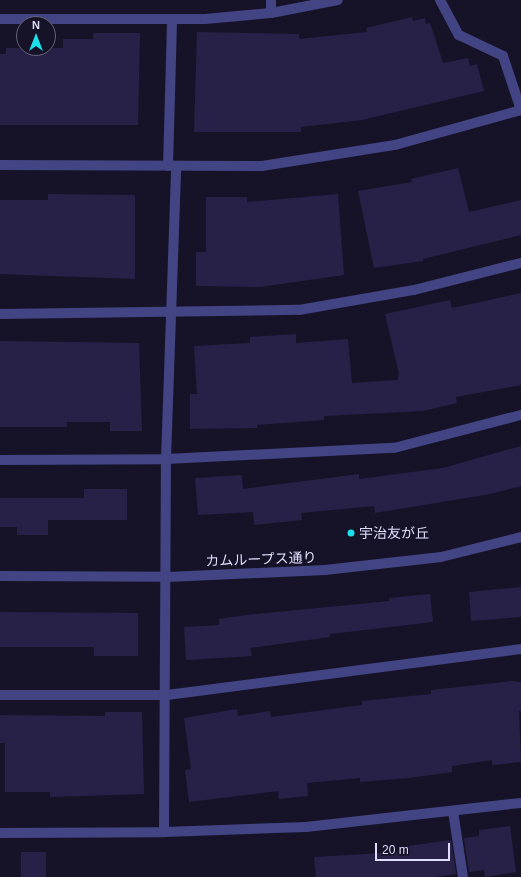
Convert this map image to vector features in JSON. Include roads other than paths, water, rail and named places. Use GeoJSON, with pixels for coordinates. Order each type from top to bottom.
{"type":"FeatureCollection","features":[{"type":"Feature","properties":{"kind":"street"},"geometry":{"type":"LineString","coordinates":[[271,0],[271,13]]}},
{"type":"Feature","properties":{"kind":"street"},"geometry":{"type":"LineString","coordinates":[[0,19],[172,19],[271,13],[338,0]]}},
{"type":"Feature","properties":{"kind":"street"},"geometry":{"type":"LineString","coordinates":[[0,165],[262,166],[395,145],[521,110],[503,56],[459,35],[440,0]]}},
{"type":"Feature","properties":{"kind":"street"},"geometry":{"type":"LineString","coordinates":[[164,832],[167,695],[166,459],[172,314],[172,19]]}},
{"type":"Feature","properties":{"kind":"street"},"geometry":{"type":"LineString","coordinates":[[0,314],[172,314],[299,310],[414,290],[521,263]]}},
{"type":"Feature","properties":{"kind":"street"},"geometry":{"type":"LineString","coordinates":[[0,460],[166,459],[394,448],[521,415]]}},
{"type":"Feature","properties":{"kind":"street","name":"カムループス通り"},"geometry":{"type":"LineString","coordinates":[[0,576],[167,577],[325,570],[440,557],[521,537]]}},
{"type":"Feature","properties":{"kind":"street"},"geometry":{"type":"LineString","coordinates":[[0,695],[167,695],[521,649]]}},
{"type":"Feature","properties":{"kind":"street"},"geometry":{"type":"LineString","coordinates":[[0,833],[164,832],[306,827],[521,803]]}},
{"type":"Feature","properties":{"kind":"street"},"geometry":{"type":"LineString","coordinates":[[453,811],[463,877]]}},
{"type":"Feature","properties":{"kind":"place","name":"宇治友が丘"},"geometry":{"type":"Point","coordinates":[351,533]}}]}
